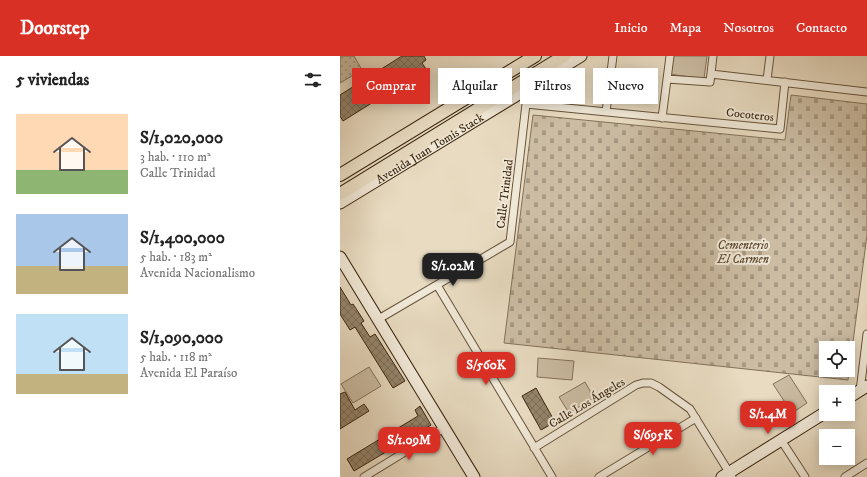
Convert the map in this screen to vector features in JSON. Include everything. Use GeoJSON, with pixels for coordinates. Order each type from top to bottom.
{"type":"FeatureCollection","features":[{"type":"Feature","properties":{"kind":"main road","name":"Avenida Juan Tomis Stack"},"geometry":{"type":"LineString","coordinates":[[340,175],[535,56]]}},
{"type":"Feature","properties":{"kind":"main road","name":"Avenida Juan Tomis Stack"},"geometry":{"type":"LineString","coordinates":[[340,194],[564,56]]}},
{"type":"Feature","properties":{"kind":"street"},"geometry":{"type":"LineString","coordinates":[[340,170],[524,56]]}},
{"type":"Feature","properties":{"kind":"street","name":"Avenida Juan Tomis Stack"},"geometry":{"type":"LineString","coordinates":[[561,68],[581,56]]}},
{"type":"Feature","properties":{"kind":"street"},"geometry":{"type":"LineString","coordinates":[[606,112],[613,56]]}},
{"type":"Feature","properties":{"kind":"street"},"geometry":{"type":"LineString","coordinates":[[662,118],[670,56]]}},
{"type":"Feature","properties":{"kind":"street"},"geometry":{"type":"LineString","coordinates":[[667,79],[710,82],[713,56]]}},
{"type":"Feature","properties":{"kind":"street"},"geometry":{"type":"LineString","coordinates":[[767,80],[770,56]]}},
{"type":"Feature","properties":{"kind":"street"},"geometry":{"type":"LineString","coordinates":[[711,74],[867,92]]}},
{"type":"Feature","properties":{"kind":"street","name":"Cocoteros"},"geometry":{"type":"LineString","coordinates":[[526,104],[780,129],[785,82]]}},
{"type":"Feature","properties":{"kind":"street","name":"Avenida Juan Tomis Stack"},"geometry":{"type":"LineString","coordinates":[[340,203],[520,93]]}},
{"type":"Feature","properties":{"kind":"street","name":"Calle Trinidad"},"geometry":{"type":"LineString","coordinates":[[377,320],[510,242],[526,104]]}},
{"type":"Feature","properties":{"kind":"street"},"geometry":{"type":"LineString","coordinates":[[340,257],[474,477]]}},
{"type":"Feature","properties":{"kind":"street"},"geometry":{"type":"LineString","coordinates":[[437,285],[552,477]]}},
{"type":"Feature","properties":{"kind":"street"},"geometry":{"type":"LineString","coordinates":[[855,394],[864,389],[867,334]]}},
{"type":"Feature","properties":{"kind":"street","name":"Calle Los Ángeles"},"geometry":{"type":"LineString","coordinates":[[534,448],[636,385],[651,383],[690,409],[728,475]]}},
{"type":"Feature","properties":{"kind":"street"},"geometry":{"type":"LineString","coordinates":[[728,475],[819,416]]}},
{"type":"Feature","properties":{"kind":"street"},"geometry":{"type":"LineString","coordinates":[[600,477],[696,418]]}},
{"type":"Feature","properties":{"kind":"street"},"geometry":{"type":"LineString","coordinates":[[364,477],[444,428]]}},
{"type":"Feature","properties":{"kind":"street"},"geometry":{"type":"LineString","coordinates":[[781,440],[805,477]]}},
{"type":"Feature","properties":{"kind":"street"},"geometry":{"type":"LineString","coordinates":[[845,477],[867,463]]}},
{"type":"Feature","properties":{"kind":"green space"},"geometry":{"type":"Polygon","coordinates":[[[340,56],[354,56],[361,68],[352,68],[352,76],[340,83],[340,56]]]}},
{"type":"Feature","properties":{"kind":"green space"},"geometry":{"type":"Polygon","coordinates":[[[672,56],[707,56],[704,79],[670,74],[672,56]]]}},
{"type":"Feature","properties":{"kind":"green space","name":"Cementerio El Carmen"},"geometry":{"type":"Polygon","coordinates":[[[791,95],[867,104],[867,235],[853,341],[819,341],[819,377],[504,343],[533,115],[785,140],[791,95]]]}},
{"type":"Feature","properties":{"kind":"green space"},"geometry":{"type":"Polygon","coordinates":[[[538,358],[574,361],[572,380],[537,377],[538,358]]]}},
{"type":"Feature","properties":{"kind":"green space"},"geometry":{"type":"Polygon","coordinates":[[[369,367],[381,386],[353,403],[341,384],[369,367]]]}},
{"type":"Feature","properties":{"kind":"green space"},"geometry":{"type":"Polygon","coordinates":[[[789,375],[807,403],[792,413],[773,384],[789,375]]]}},
{"type":"Feature","properties":{"kind":"green space","name":"Cementerio El Carmen"},"geometry":{"type":"Polygon","coordinates":[[[820,377],[848,377],[848,380],[820,377]]]}},
{"type":"Feature","properties":{"kind":"green space"},"geometry":{"type":"Polygon","coordinates":[[[585,382],[594,398],[569,413],[559,397],[585,382]]]}},
{"type":"Feature","properties":{"kind":"building"},"geometry":{"type":"Polygon","coordinates":[[[402,56],[424,56],[426,60],[422,63],[425,68],[383,68],[402,56]]]}},
{"type":"Feature","properties":{"kind":"building"},"geometry":{"type":"Polygon","coordinates":[[[352,87],[352,104],[370,104],[343,121],[340,116],[340,95],[352,87]]]}},
{"type":"Feature","properties":{"kind":"building"},"geometry":{"type":"Polygon","coordinates":[[[340,287],[351,305],[353,304],[364,321],[361,323],[370,337],[375,334],[405,381],[393,388],[355,327],[350,330],[340,314],[340,287]]]}},
{"type":"Feature","properties":{"kind":"building"},"geometry":{"type":"Polygon","coordinates":[[[536,388],[555,422],[541,430],[522,396],[536,388]]]}},
{"type":"Feature","properties":{"kind":"building"},"geometry":{"type":"Polygon","coordinates":[[[345,392],[355,410],[364,404],[369,411],[340,429],[340,394],[345,392]]]}},
{"type":"Feature","properties":{"kind":"building"},"geometry":{"type":"Polygon","coordinates":[[[420,406],[431,425],[354,471],[347,459],[418,416],[415,410],[420,406]]]}}]}
